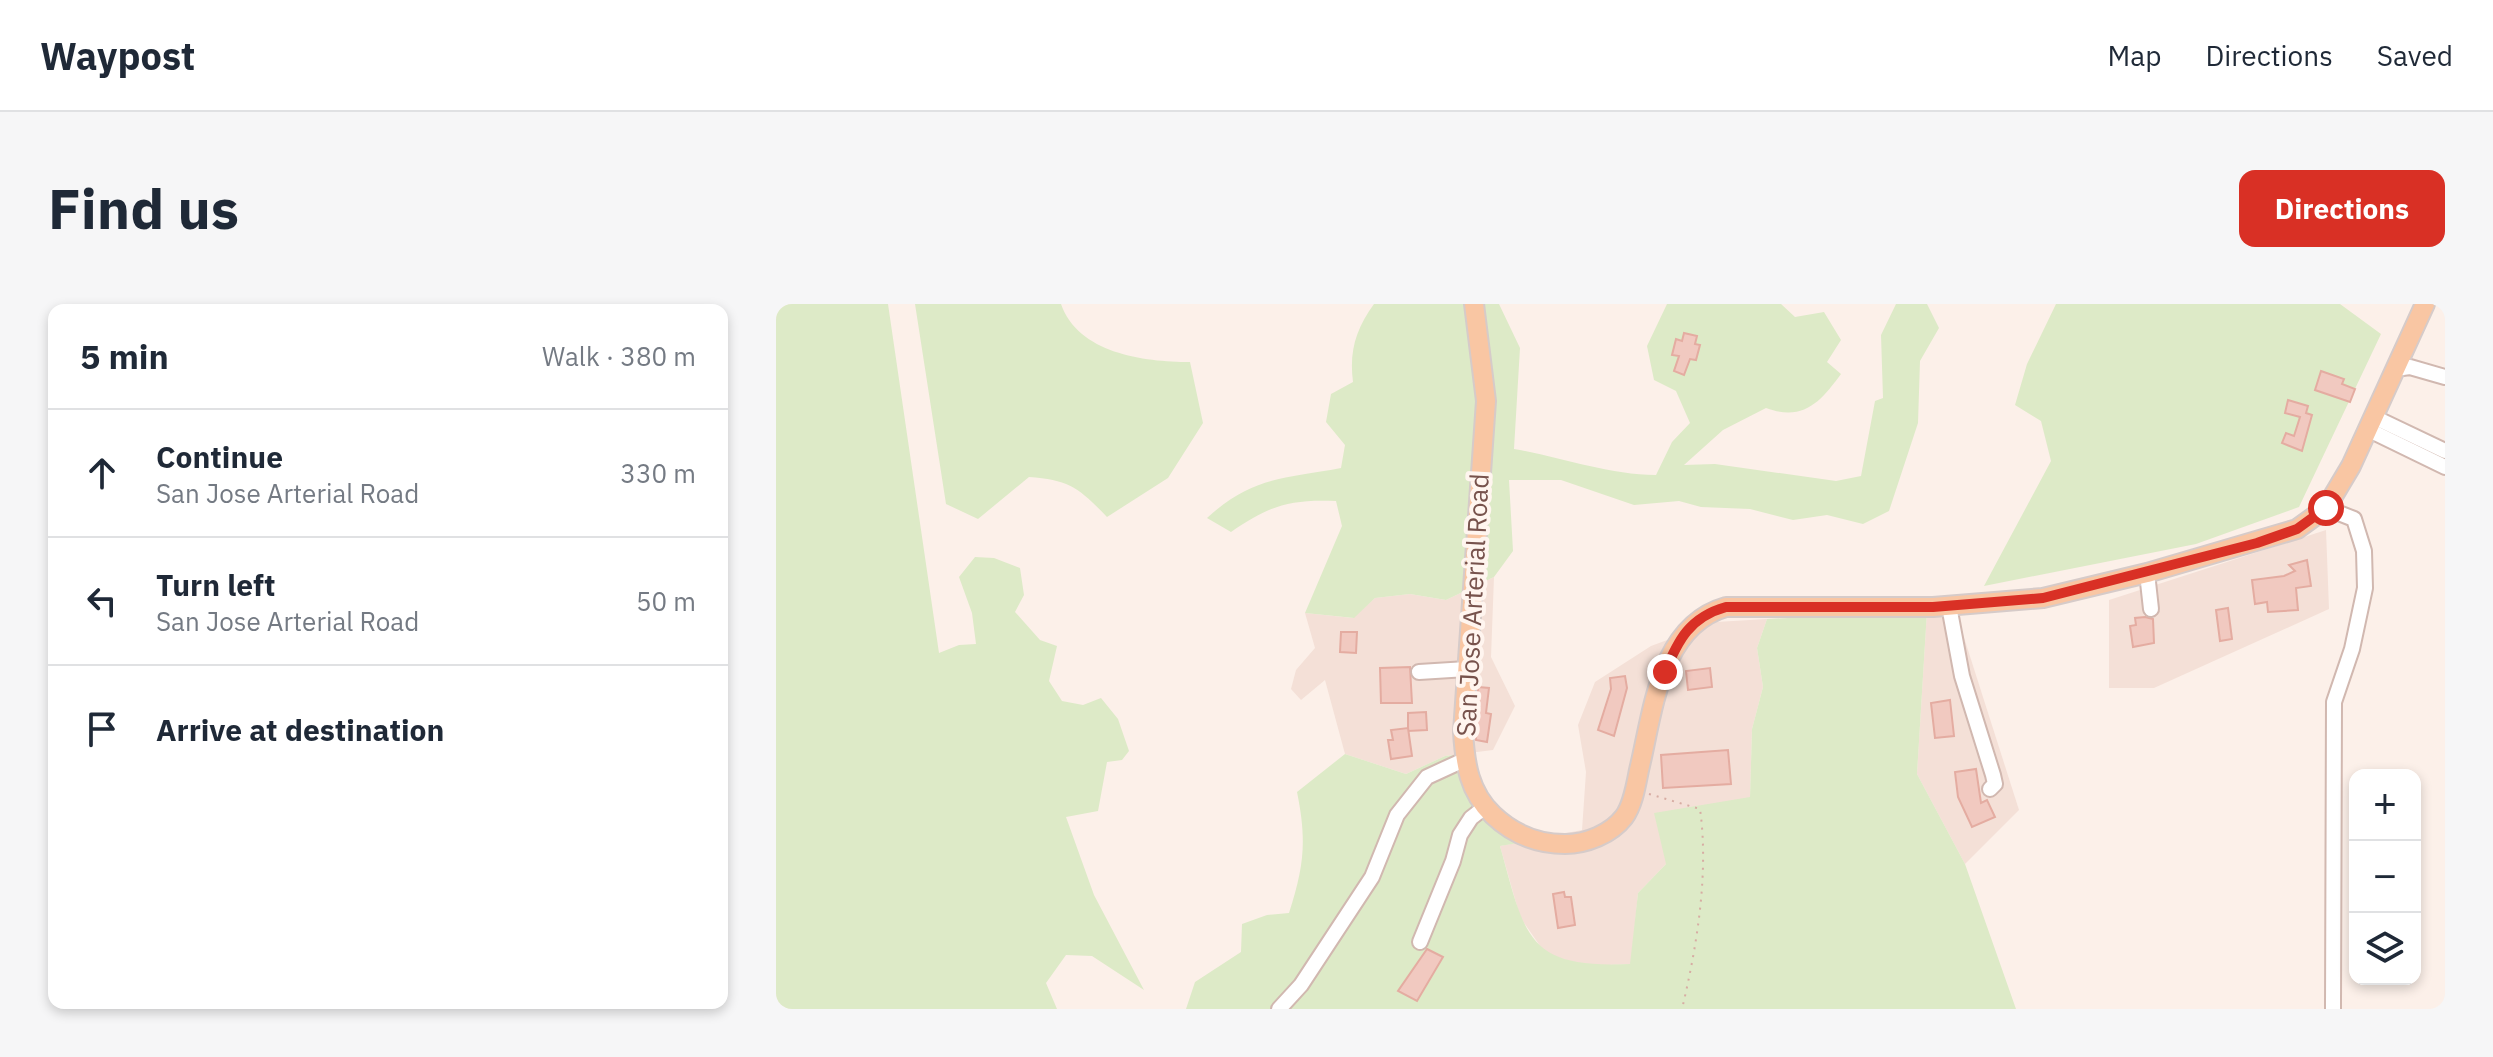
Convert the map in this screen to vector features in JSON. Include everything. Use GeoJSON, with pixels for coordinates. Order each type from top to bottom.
{"type":"FeatureCollection","features":[{"type":"Feature","properties":{"kind":"main road","name":"San Jose Arterial Road"},"geometry":{"type":"LineString","coordinates":[[1474,304],[1486,401],[1467,669],[1464,760],[1471,786],[1485,807],[1504,826],[1549,844],[1577,844],[1605,834],[1625,816],[1634,791],[1654,704],[1676,645],[1690,625],[1707,612],[1726,607],[1949,606],[2043,598],[2147,573],[2297,529],[2326,508],[2372,424],[2425,304]]}},
{"type":"Feature","properties":{"kind":"street"},"geometry":{"type":"LineString","coordinates":[[2395,369],[2410,367],[2445,377]]}},
{"type":"Feature","properties":{"kind":"street"},"geometry":{"type":"LineString","coordinates":[[2372,424],[2445,451]]}},
{"type":"Feature","properties":{"kind":"street"},"geometry":{"type":"LineString","coordinates":[[2372,424],[2445,467]]}},
{"type":"Feature","properties":{"kind":"street"},"geometry":{"type":"LineString","coordinates":[[2326,508],[2354,519],[2364,551],[2365,588],[2352,649],[2334,702],[2333,1009]]}},
{"type":"Feature","properties":{"kind":"street"},"geometry":{"type":"LineString","coordinates":[[2147,573],[2151,609]]}},
{"type":"Feature","properties":{"kind":"street"},"geometry":{"type":"LineString","coordinates":[[1949,606],[1962,676],[1993,775],[1995,784],[1990,789]]}},
{"type":"Feature","properties":{"kind":"street"},"geometry":{"type":"LineString","coordinates":[[1419,672],[1467,669]]}},
{"type":"Feature","properties":{"kind":"street"},"geometry":{"type":"LineString","coordinates":[[1279,1009],[1301,985],[1372,877],[1397,815],[1427,777],[1464,760]]}},
{"type":"Feature","properties":{"kind":"street"},"geometry":{"type":"LineString","coordinates":[[1420,942],[1453,861],[1460,835],[1471,818],[1485,807]]}},
{"type":"Feature","properties":{"kind":"path"},"geometry":{"type":"LineString","coordinates":[[1634,791],[1675,799],[1700,809],[1704,837],[1698,907],[1682,1009]]}},
{"type":"Feature","properties":{"kind":"shaded area"},"geometry":{"type":"Polygon","coordinates":[[[2326,530],[2329,609],[2154,688],[2109,688],[2109,600],[2326,530]]]}},
{"type":"Feature","properties":{"kind":"shaded area"},"geometry":{"type":"Polygon","coordinates":[[[1494,577],[1491,657],[1515,706],[1493,750],[1445,756],[1406,774],[1345,754],[1325,680],[1301,700],[1291,689],[1296,670],[1315,648],[1305,613],[1353,618],[1375,598],[1410,594],[1446,600],[1494,577]]]}},
{"type":"Feature","properties":{"kind":"shaded area"},"geometry":{"type":"Polygon","coordinates":[[[1927,611],[1960,625],[2019,810],[1965,864],[1917,774],[1927,611]]]}},
{"type":"Feature","properties":{"kind":"shaded area"},"geometry":{"type":"Polygon","coordinates":[[[1767,619],[1757,648],[1763,687],[1752,729],[1750,798],[1666,864],[1638,893],[1631,964],[1584,966],[1545,953],[1520,917],[1500,846],[1582,830],[1586,772],[1578,725],[1595,682],[1651,646],[1716,622],[1767,619]]]}},
{"type":"Feature","properties":{"kind":"green space"},"geometry":{"type":"Polygon","coordinates":[[[776,304],[888,304],[939,653],[959,645],[976,644],[972,613],[959,577],[975,557],[994,558],[1020,568],[1024,595],[1015,612],[1040,640],[1057,646],[1049,681],[1062,701],[1083,705],[1101,698],[1118,719],[1129,751],[1122,760],[1107,762],[1098,811],[1066,817],[1094,895],[1144,990],[1092,956],[1066,955],[1046,983],[1057,1009],[776,1009],[776,304]]]}},
{"type":"Feature","properties":{"kind":"green space"},"geometry":{"type":"Polygon","coordinates":[[[915,304],[1061,304],[1069,321],[1097,344],[1133,357],[1190,362],[1203,423],[1168,478],[1107,517],[1073,487],[1055,480],[1029,477],[978,519],[946,504],[915,304]]]}},
{"type":"Feature","properties":{"kind":"green space"},"geometry":{"type":"Polygon","coordinates":[[[1374,304],[1499,304],[1520,348],[1514,449],[1602,469],[1656,475],[1672,442],[1690,423],[1676,391],[1654,380],[1647,346],[1667,304],[1781,304],[1795,317],[1824,312],[1841,340],[1827,362],[1841,374],[1826,393],[1801,411],[1779,412],[1766,408],[1723,430],[1684,465],[1715,464],[1836,481],[1861,476],[1875,401],[1883,398],[1881,335],[1896,304],[1927,304],[1939,328],[1920,361],[1918,423],[1889,511],[1863,524],[1827,515],[1793,520],[1750,509],[1701,507],[1679,501],[1634,505],[1561,480],[1509,480],[1513,551],[1494,577],[1446,600],[1410,594],[1375,598],[1354,618],[1305,613],[1342,526],[1336,501],[1305,501],[1280,506],[1231,532],[1207,518],[1239,494],[1270,481],[1341,468],[1345,445],[1326,422],[1331,394],[1353,382],[1355,341],[1374,304]]]}},
{"type":"Feature","properties":{"kind":"green space"},"geometry":{"type":"Polygon","coordinates":[[[2056,304],[2340,304],[2381,334],[2299,507],[2196,544],[1984,586],[2051,461],[2041,421],[2015,405],[2027,364],[2056,304]]]}},
{"type":"Feature","properties":{"kind":"green space"},"geometry":{"type":"Polygon","coordinates":[[[1927,611],[1917,774],[1965,864],[2016,1009],[1186,1009],[1195,982],[1241,952],[1242,924],[1267,915],[1289,913],[1302,853],[1297,792],[1345,754],[1406,774],[1445,756],[1464,754],[1471,786],[1536,840],[1500,846],[1516,903],[1535,941],[1550,953],[1569,960],[1630,964],[1638,893],[1666,864],[1654,813],[1750,797],[1752,729],[1763,687],[1757,648],[1767,619],[1927,611]]]}},
{"type":"Feature","properties":{"kind":"building"},"geometry":{"type":"Polygon","coordinates":[[[1684,333],[1697,336],[1695,344],[1700,345],[1696,360],[1690,359],[1684,375],[1674,371],[1679,356],[1672,355],[1676,339],[1682,341],[1684,333]]]}},
{"type":"Feature","properties":{"kind":"building"},"geometry":{"type":"Polygon","coordinates":[[[2321,371],[2344,379],[2342,384],[2355,389],[2350,402],[2315,390],[2321,371]]]}},
{"type":"Feature","properties":{"kind":"building"},"geometry":{"type":"Polygon","coordinates":[[[2288,400],[2308,406],[2306,413],[2312,415],[2302,451],[2282,443],[2286,433],[2294,436],[2300,417],[2285,413],[2288,400]]]}},
{"type":"Feature","properties":{"kind":"building"},"geometry":{"type":"Polygon","coordinates":[[[2307,560],[2311,586],[2296,588],[2298,610],[2268,612],[2267,602],[2255,604],[2252,580],[2284,576],[2295,571],[2289,565],[2307,560]]]}},
{"type":"Feature","properties":{"kind":"building"},"geometry":{"type":"Polygon","coordinates":[[[2228,608],[2232,639],[2220,641],[2216,610],[2228,608]]]}},
{"type":"Feature","properties":{"kind":"building"},"geometry":{"type":"Polygon","coordinates":[[[2135,618],[2153,619],[2154,643],[2133,647],[2130,626],[2136,625],[2135,618]]]}},
{"type":"Feature","properties":{"kind":"building"},"geometry":{"type":"Polygon","coordinates":[[[1341,632],[1357,632],[1356,653],[1340,652],[1341,632]]]}},
{"type":"Feature","properties":{"kind":"building"},"geometry":{"type":"Polygon","coordinates":[[[1410,667],[1412,703],[1381,703],[1380,668],[1410,667]]]}},
{"type":"Feature","properties":{"kind":"building"},"geometry":{"type":"Polygon","coordinates":[[[1710,668],[1712,687],[1688,690],[1686,671],[1710,668]]]}},
{"type":"Feature","properties":{"kind":"building"},"geometry":{"type":"Polygon","coordinates":[[[1625,676],[1627,688],[1614,736],[1598,730],[1611,689],[1610,678],[1625,676]]]}},
{"type":"Feature","properties":{"kind":"building"},"geometry":{"type":"Polygon","coordinates":[[[1478,687],[1489,688],[1486,713],[1491,714],[1487,742],[1476,740],[1478,687]]]}},
{"type":"Feature","properties":{"kind":"building"},"geometry":{"type":"Polygon","coordinates":[[[1950,700],[1954,736],[1935,738],[1931,703],[1950,700]]]}},
{"type":"Feature","properties":{"kind":"building"},"geometry":{"type":"Polygon","coordinates":[[[1426,712],[1427,730],[1408,731],[1408,713],[1426,712]]]}},
{"type":"Feature","properties":{"kind":"building"},"geometry":{"type":"Polygon","coordinates":[[[1408,728],[1412,756],[1391,759],[1388,740],[1393,740],[1391,730],[1408,728]]]}},
{"type":"Feature","properties":{"kind":"building"},"geometry":{"type":"Polygon","coordinates":[[[1728,750],[1731,784],[1663,788],[1661,755],[1728,750]]]}},
{"type":"Feature","properties":{"kind":"building"},"geometry":{"type":"Polygon","coordinates":[[[1976,769],[1981,803],[1987,800],[1995,817],[1972,827],[1958,797],[1955,772],[1976,769]]]}},
{"type":"Feature","properties":{"kind":"building"},"geometry":{"type":"Polygon","coordinates":[[[1564,892],[1565,897],[1571,897],[1575,925],[1558,928],[1553,894],[1564,892]]]}},
{"type":"Feature","properties":{"kind":"building"},"geometry":{"type":"Polygon","coordinates":[[[1427,949],[1443,957],[1417,1001],[1398,991],[1427,949]]]}},
{"type":"Feature","properties":{"kind":"route"},"geometry":{"type":"LineString","coordinates":[[1665,672],[1676,645],[1690,625],[1707,612],[1726,607],[1933,607],[2043,598],[2257,543],[2297,529],[2326,508]]}}]}
